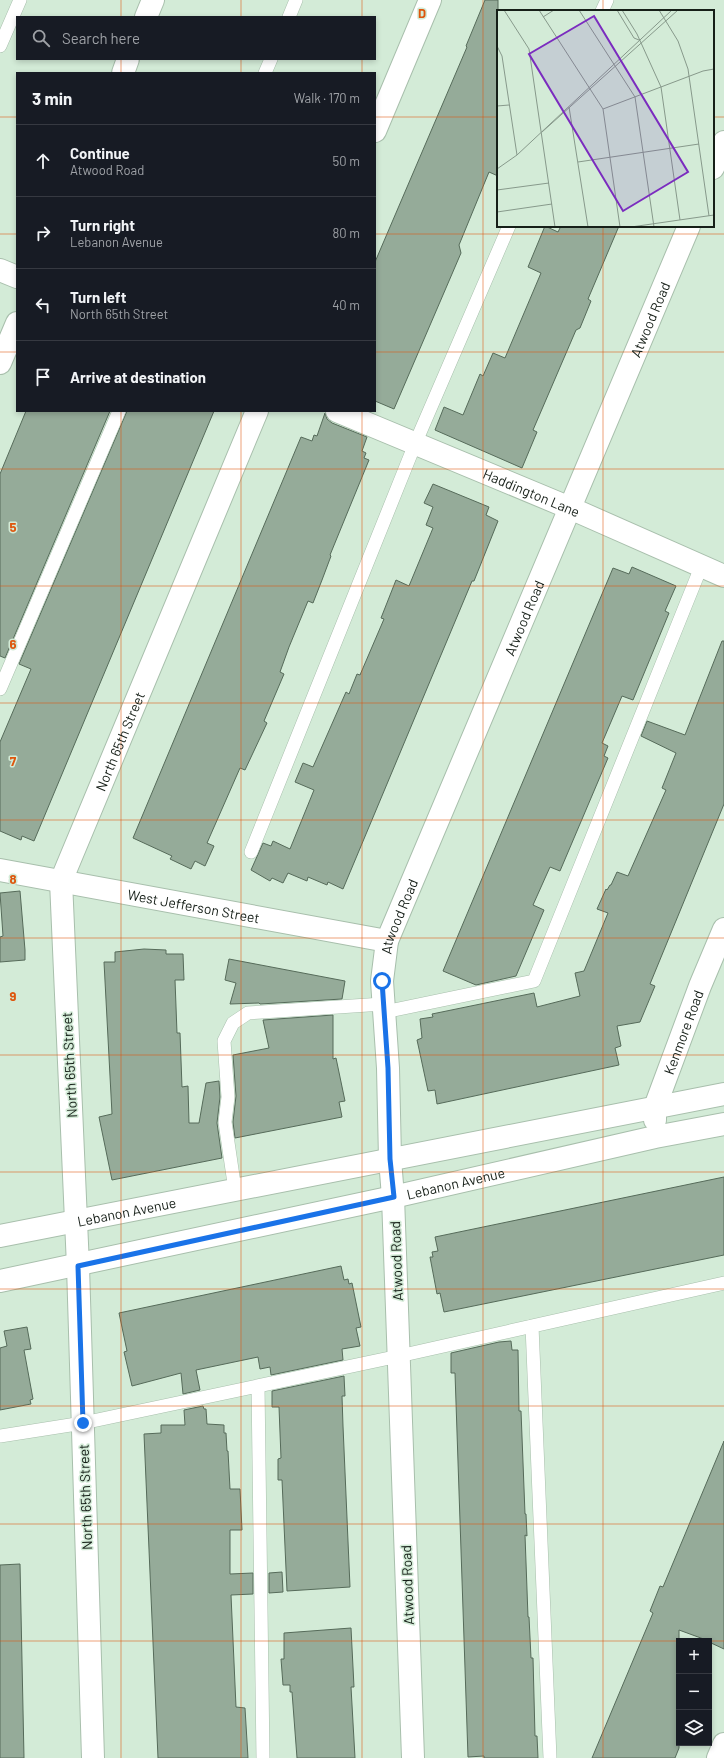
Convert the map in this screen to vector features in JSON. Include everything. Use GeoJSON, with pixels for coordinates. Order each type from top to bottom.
{"type":"FeatureCollection","features":[{"type":"Feature","properties":{"kind":"street"},"geometry":{"type":"LineString","coordinates":[[146,16],[154,0]]}},
{"type":"Feature","properties":{"kind":"street"},"geometry":{"type":"LineString","coordinates":[[376,129],[430,0]]}},
{"type":"Feature","properties":{"kind":"street"},"geometry":{"type":"LineString","coordinates":[[122,72],[128,60]]}},
{"type":"Feature","properties":{"kind":"street"},"geometry":{"type":"LineString","coordinates":[[714,166],[724,142]]}},
{"type":"Feature","properties":{"kind":"street","name":"Atwood Road"},"geometry":{"type":"LineString","coordinates":[[414,1758],[394,1197],[390,1159],[388,1068],[382,981],[387,941],[689,227]]}},
{"type":"Feature","properties":{"kind":"street"},"geometry":{"type":"LineString","coordinates":[[0,270],[16,277]]}},
{"type":"Feature","properties":{"kind":"street"},"geometry":{"type":"LineString","coordinates":[[0,363],[16,324]]}},
{"type":"Feature","properties":{"kind":"street","name":"North 65th Street"},"geometry":{"type":"LineString","coordinates":[[93,1758],[78,1266],[61,881],[257,412]]}},
{"type":"Feature","properties":{"kind":"street","name":"Haddington Lane"},"geometry":{"type":"LineString","coordinates":[[339,412],[570,508],[724,576]]}},
{"type":"Feature","properties":{"kind":"street","name":"West Jefferson Street"},"geometry":{"type":"LineString","coordinates":[[0,870],[387,941]]}},
{"type":"Feature","properties":{"kind":"street","name":"Kenmore Road"},"geometry":{"type":"LineString","coordinates":[[655,1137],[655,1107],[700,986],[724,929]]}},
{"type":"Feature","properties":{"kind":"street","name":"Lebanon Avenue"},"geometry":{"type":"LineString","coordinates":[[0,1236],[724,1094]]}},
{"type":"Feature","properties":{"kind":"street","name":"Lebanon Avenue"},"geometry":{"type":"LineString","coordinates":[[0,1281],[78,1266],[394,1197],[655,1137],[724,1124]]}},
{"type":"Feature","properties":{"kind":"street"},"geometry":{"type":"LineString","coordinates":[[718,1758],[724,1744]]}},
{"type":"Feature","properties":{"kind":"lane"},"geometry":{"type":"LineString","coordinates":[[0,46],[20,0]]}},
{"type":"Feature","properties":{"kind":"lane"},"geometry":{"type":"LineString","coordinates":[[289,16],[296,0]]}},
{"type":"Feature","properties":{"kind":"lane"},"geometry":{"type":"LineString","coordinates":[[602,10],[607,0]]}},
{"type":"Feature","properties":{"kind":"lane"},"geometry":{"type":"LineString","coordinates":[[265,72],[271,60]]}},
{"type":"Feature","properties":{"kind":"lane"},"geometry":{"type":"LineString","coordinates":[[250,852],[415,444],[509,227]]}},
{"type":"Feature","properties":{"kind":"lane"},"geometry":{"type":"LineString","coordinates":[[0,689],[119,412]]}},
{"type":"Feature","properties":{"kind":"lane"},"geometry":{"type":"LineString","coordinates":[[235,1190],[225,1122],[228,1097],[224,1041],[233,1023],[248,1013],[384,1008],[534,981],[701,567]]}},
{"type":"Feature","properties":{"kind":"lane"},"geometry":{"type":"LineString","coordinates":[[0,1436],[83,1423],[399,1356],[724,1283]]}},
{"type":"Feature","properties":{"kind":"lane"},"geometry":{"type":"LineString","coordinates":[[532,1326],[550,1758]]}},
{"type":"Feature","properties":{"kind":"lane"},"geometry":{"type":"LineString","coordinates":[[258,1386],[263,1758]]}},
{"type":"Feature","properties":{"kind":"building"},"geometry":{"type":"Polygon","coordinates":[[[485,0],[498,0],[497,176],[489,172],[459,245],[461,253],[394,409],[376,401],[376,260],[467,47],[466,46],[485,0]]]}},
{"type":"Feature","properties":{"kind":"building"},"geometry":{"type":"Polygon","coordinates":[[[545,227],[558,232],[560,227],[619,227],[588,299],[591,301],[580,328],[576,330],[533,430],[537,432],[522,468],[435,430],[444,407],[463,415],[480,374],[483,376],[493,353],[505,358],[541,273],[528,267],[545,227]]]}},
{"type":"Feature","properties":{"kind":"building"},"geometry":{"type":"Polygon","coordinates":[[[26,412],[110,412],[5,658],[0,656],[0,474],[26,412]]]}},
{"type":"Feature","properties":{"kind":"building"},"geometry":{"type":"Polygon","coordinates":[[[127,412],[214,412],[34,841],[22,836],[21,840],[0,831],[0,742],[31,669],[19,664],[127,412]]]}},
{"type":"Feature","properties":{"kind":"building"},"geometry":{"type":"Polygon","coordinates":[[[325,413],[327,419],[332,423],[367,437],[362,451],[366,453],[364,458],[369,460],[330,555],[331,556],[313,603],[308,601],[289,647],[280,672],[284,674],[264,721],[267,723],[245,770],[240,768],[207,843],[214,846],[205,866],[195,861],[191,869],[170,859],[172,856],[133,838],[301,437],[312,441],[314,435],[317,436],[325,413]]]}},
{"type":"Feature","properties":{"kind":"building"},"geometry":{"type":"Polygon","coordinates":[[[433,484],[489,507],[486,515],[498,521],[474,581],[472,581],[343,889],[328,882],[327,885],[308,877],[307,881],[288,873],[283,883],[272,878],[270,881],[251,870],[263,843],[271,846],[273,841],[290,849],[314,790],[295,782],[303,763],[313,767],[346,692],[349,694],[357,674],[360,675],[384,619],[381,618],[396,580],[409,586],[433,528],[426,525],[433,507],[424,503],[433,484]]]}},
{"type":"Feature","properties":{"kind":"building"},"geometry":{"type":"Polygon","coordinates":[[[632,567],[676,586],[665,611],[669,613],[633,700],[622,696],[602,743],[608,746],[604,756],[608,758],[560,871],[550,867],[533,905],[544,910],[516,976],[476,985],[443,971],[613,568],[629,574],[632,567]]]}},
{"type":"Feature","properties":{"kind":"building"},"geometry":{"type":"Polygon","coordinates":[[[722,641],[724,641],[724,804],[650,984],[655,986],[640,1022],[617,1026],[621,1046],[615,1048],[619,1065],[437,1104],[435,1090],[428,1091],[417,1040],[422,1038],[420,1019],[433,1017],[432,1014],[534,993],[537,1007],[580,996],[575,973],[584,971],[608,913],[597,909],[606,889],[607,890],[611,885],[617,872],[628,876],[666,790],[662,788],[676,753],[641,736],[647,721],[685,735],[722,641]]]}},
{"type":"Feature","properties":{"kind":"building"},"geometry":{"type":"Polygon","coordinates":[[[20,891],[25,960],[0,962],[0,937],[3,936],[0,893],[20,891]]]}},
{"type":"Feature","properties":{"kind":"building"},"geometry":{"type":"Polygon","coordinates":[[[144,949],[166,950],[166,954],[183,954],[184,980],[175,980],[177,1033],[180,1033],[182,1087],[188,1086],[189,1123],[199,1123],[206,1083],[219,1081],[220,1097],[217,1123],[222,1158],[112,1180],[99,1117],[112,1114],[104,962],[115,962],[115,952],[144,949]]]}},
{"type":"Feature","properties":{"kind":"building"},"geometry":{"type":"Polygon","coordinates":[[[229,959],[345,981],[342,999],[260,1004],[230,1004],[236,983],[225,980],[229,959]]]}},
{"type":"Feature","properties":{"kind":"building"},"geometry":{"type":"Polygon","coordinates":[[[333,1015],[333,1059],[336,1058],[345,1101],[339,1102],[342,1117],[235,1138],[233,1122],[236,1096],[233,1055],[269,1048],[263,1020],[333,1015]]]}},
{"type":"Feature","properties":{"kind":"building"},"geometry":{"type":"Polygon","coordinates":[[[724,1177],[724,1255],[444,1312],[440,1293],[437,1294],[430,1257],[433,1257],[432,1252],[438,1251],[435,1237],[724,1177]]]}},
{"type":"Feature","properties":{"kind":"building"},"geometry":{"type":"Polygon","coordinates":[[[341,1266],[344,1280],[348,1279],[349,1284],[352,1283],[361,1327],[356,1328],[360,1346],[342,1349],[343,1360],[271,1375],[270,1367],[260,1369],[258,1357],[196,1370],[200,1390],[183,1394],[181,1373],[132,1386],[124,1352],[127,1351],[119,1313],[341,1266]]]}},
{"type":"Feature","properties":{"kind":"building"},"geometry":{"type":"Polygon","coordinates":[[[27,1327],[31,1349],[24,1350],[33,1399],[30,1400],[31,1404],[0,1410],[0,1348],[7,1346],[4,1331],[27,1327]]]}},
{"type":"Feature","properties":{"kind":"building"},"geometry":{"type":"Polygon","coordinates":[[[511,1341],[512,1350],[518,1350],[519,1411],[521,1411],[527,1536],[525,1535],[528,1617],[531,1658],[533,1658],[535,1736],[537,1736],[538,1758],[484,1758],[484,1756],[468,1757],[455,1373],[451,1373],[451,1353],[499,1342],[511,1341]]]}},
{"type":"Feature","properties":{"kind":"building"},"geometry":{"type":"Polygon","coordinates":[[[344,1376],[345,1396],[342,1396],[350,1587],[287,1591],[282,1480],[278,1480],[278,1459],[281,1458],[279,1407],[272,1407],[272,1391],[344,1376]]]}},
{"type":"Feature","properties":{"kind":"building"},"geometry":{"type":"Polygon","coordinates":[[[203,1406],[204,1409],[206,1409],[207,1424],[224,1425],[224,1433],[226,1433],[228,1451],[230,1489],[240,1489],[242,1530],[230,1530],[230,1574],[253,1573],[253,1594],[231,1595],[236,1707],[245,1708],[248,1758],[158,1758],[144,1434],[161,1433],[161,1425],[185,1425],[184,1410],[203,1406]]]}},
{"type":"Feature","properties":{"kind":"building"},"geometry":{"type":"Polygon","coordinates":[[[724,1441],[724,1649],[712,1643],[712,1638],[701,1638],[679,1630],[679,1638],[676,1638],[676,1746],[679,1746],[679,1748],[675,1758],[592,1758],[653,1613],[650,1611],[660,1586],[663,1587],[724,1441]]]}},
{"type":"Feature","properties":{"kind":"building"},"geometry":{"type":"Polygon","coordinates":[[[20,1564],[24,1758],[0,1758],[0,1565],[20,1564]]]}},
{"type":"Feature","properties":{"kind":"building"},"geometry":{"type":"Polygon","coordinates":[[[282,1572],[283,1592],[269,1593],[269,1573],[282,1572]]]}},
{"type":"Feature","properties":{"kind":"building"},"geometry":{"type":"Polygon","coordinates":[[[351,1628],[354,1687],[351,1687],[355,1758],[297,1758],[292,1692],[290,1692],[290,1685],[283,1685],[281,1659],[284,1659],[284,1633],[351,1628]]]}},
{"type":"Feature","properties":{"kind":"route"},"geometry":{"type":"LineString","coordinates":[[83,1423],[78,1266],[394,1197],[390,1159],[388,1068],[382,981]]}}]}
